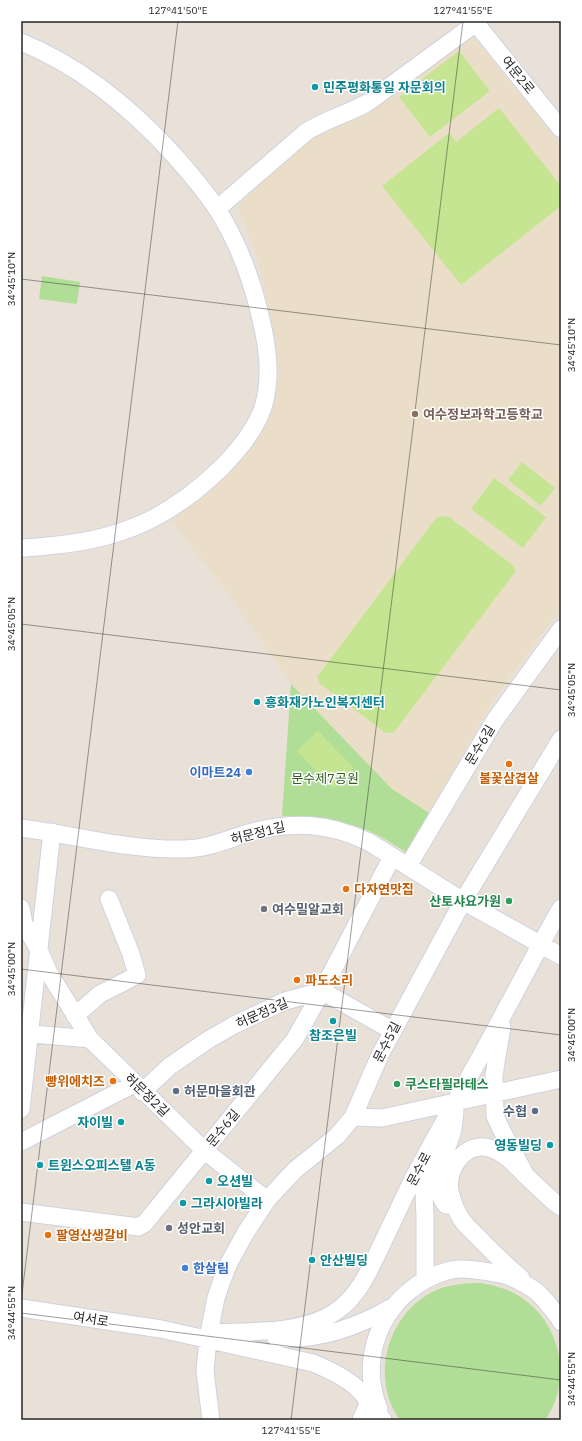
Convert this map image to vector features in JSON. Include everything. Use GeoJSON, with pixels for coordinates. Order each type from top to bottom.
{"type":"FeatureCollection","features":[{"type":"Feature","properties":{"kind":"street","name":"여문2로"},"geometry":{"type":"LineString","coordinates":[[475,22],[561,129]]}},
{"type":"Feature","properties":{"kind":"street"},"geometry":{"type":"LineString","coordinates":[[217,209],[306,132],[316,125],[368,103],[475,22]]}},
{"type":"Feature","properties":{"kind":"street"},"geometry":{"type":"LineString","coordinates":[[21,42],[55,58],[91,80],[120,102],[162,142],[196,180],[227,225],[243,258],[253,285],[265,338],[269,367],[267,389],[263,405],[248,435],[237,451],[202,486],[171,509],[130,530],[93,540],[21,548]]}},
{"type":"Feature","properties":{"kind":"street","name":"문수6길"},"geometry":{"type":"LineString","coordinates":[[408,866],[495,720],[561,629]]}},
{"type":"Feature","properties":{"kind":"street","name":"문수5길"},"geometry":{"type":"LineString","coordinates":[[208,1336],[216,1298],[229,1263],[246,1232],[267,1200],[295,1170],[337,1136],[353,1117],[367,1082],[463,901],[561,739]]}},
{"type":"Feature","properties":{"kind":"street","name":"허문정1길"},"geometry":{"type":"LineString","coordinates":[[21,828],[52,832],[126,846],[156,849],[185,849],[218,843],[274,827],[305,825],[334,829],[354,835],[369,842],[463,901],[561,956]]}},
{"type":"Feature","properties":{"kind":"street"},"geometry":{"type":"LineString","coordinates":[[21,1109],[28,976],[39,950],[52,832]]}},
{"type":"Feature","properties":{"kind":"street","name":"문수6길"},"geometry":{"type":"LineString","coordinates":[[21,1212],[138,1227],[145,1223],[295,1039],[322,991],[392,856]]}},
{"type":"Feature","properties":{"kind":"street"},"geometry":{"type":"LineString","coordinates":[[74,1016],[100,994],[136,974],[131,954],[109,899]]}},
{"type":"Feature","properties":{"kind":"street","name":"허문정2길"},"geometry":{"type":"LineString","coordinates":[[21,908],[24,924],[39,950],[49,973],[74,1016],[90,1039],[138,1088],[205,1151],[267,1200]]}},
{"type":"Feature","properties":{"kind":"street","name":"문수로"},"geometry":{"type":"LineString","coordinates":[[208,1336],[293,1327],[319,1321],[338,1310],[352,1298],[360,1286],[415,1176],[506,1011],[540,943],[561,908]]}},
{"type":"Feature","properties":{"kind":"street"},"geometry":{"type":"LineString","coordinates":[[322,991],[393,1031]]}},
{"type":"Feature","properties":{"kind":"street","name":"허문정3길"},"geometry":{"type":"LineString","coordinates":[[21,1142],[138,1088],[208,1040],[234,1025],[285,1002],[322,991]]}},
{"type":"Feature","properties":{"kind":"street"},"geometry":{"type":"LineString","coordinates":[[506,1011],[496,1062],[494,1094],[495,1116],[526,1176]]}},
{"type":"Feature","properties":{"kind":"street"},"geometry":{"type":"LineString","coordinates":[[25,1033],[90,1039]]}},
{"type":"Feature","properties":{"kind":"street"},"geometry":{"type":"LineString","coordinates":[[353,1117],[382,1118],[561,1080]]}},
{"type":"Feature","properties":{"kind":"street"},"geometry":{"type":"LineString","coordinates":[[456,1102],[453,1131],[439,1169],[438,1182],[444,1203],[496,1256],[537,1292],[561,1316]]}},
{"type":"Feature","properties":{"kind":"street"},"geometry":{"type":"LineString","coordinates":[[425,1280],[424,1192],[432,1146]]}},
{"type":"Feature","properties":{"kind":"street"},"geometry":{"type":"LineString","coordinates":[[462,1220],[451,1196],[450,1180],[456,1162],[468,1151],[475,1148],[485,1147],[504,1155],[561,1207]]}},
{"type":"Feature","properties":{"kind":"street"},"geometry":{"type":"LineString","coordinates":[[208,1336],[289,1339],[336,1332],[374,1318],[394,1306],[411,1290],[425,1280],[449,1270],[474,1269],[508,1276],[537,1292]]}},
{"type":"Feature","properties":{"kind":"street"},"geometry":{"type":"LineString","coordinates":[[383,1420],[374,1397],[370,1374],[373,1350],[380,1327],[394,1306]]}},
{"type":"Feature","properties":{"kind":"street","name":"여서로"},"geometry":{"type":"LineString","coordinates":[[21,1308],[208,1336]]}},
{"type":"Feature","properties":{"kind":"street"},"geometry":{"type":"LineString","coordinates":[[208,1336],[313,1362],[326,1368],[352,1384],[361,1392],[383,1420]]}},
{"type":"Feature","properties":{"kind":"street"},"geometry":{"type":"LineString","coordinates":[[208,1336],[205,1371],[211,1420]]}},
{"type":"Feature","properties":{"kind":"street"},"geometry":{"type":"LineString","coordinates":[[361,1420],[369,1402]]}},
{"type":"Feature","properties":{"kind":"shaded area","name":"여수정보과학고등학교"},"geometry":{"type":"Polygon","coordinates":[[[473,36],[561,145],[561,608],[492,702],[429,813],[392,789],[291,684],[229,595],[171,520],[201,498],[230,473],[250,450],[265,427],[274,401],[279,375],[269,309],[262,276],[252,243],[237,207],[252,191],[301,146],[316,135],[363,116],[473,36]]]}},
{"type":"Feature","properties":{"kind":"green space"},"geometry":{"type":"Polygon","coordinates":[[[459,51],[490,91],[430,137],[399,97],[459,51]]]}},
{"type":"Feature","properties":{"kind":"green space"},"geometry":{"type":"Polygon","coordinates":[[[499,108],[561,186],[561,206],[461,285],[382,186],[449,133],[456,142],[499,108]]]}},
{"type":"Feature","properties":{"kind":"green space"},"geometry":{"type":"Polygon","coordinates":[[[42,276],[80,282],[77,304],[39,299],[42,276]]]}},
{"type":"Feature","properties":{"kind":"green space"},"geometry":{"type":"Polygon","coordinates":[[[522,462],[555,488],[541,506],[508,480],[522,462]]]}},
{"type":"Feature","properties":{"kind":"green space"},"geometry":{"type":"Polygon","coordinates":[[[494,478],[546,517],[523,548],[471,509],[494,478]]]}},
{"type":"Feature","properties":{"kind":"green space"},"geometry":{"type":"Polygon","coordinates":[[[442,516],[449,517],[514,566],[515,572],[395,731],[392,733],[386,733],[320,684],[317,677],[436,518],[442,516]]]}},
{"type":"Feature","properties":{"kind":"green space","name":"문수제7공원"},"geometry":{"type":"Polygon","coordinates":[[[291,684],[392,789],[429,813],[407,853],[381,837],[359,827],[326,820],[282,816],[291,684]]]}},
{"type":"Feature","properties":{"kind":"green space"},"geometry":{"type":"Polygon","coordinates":[[[318,731],[354,768],[333,788],[297,751],[318,731]]]}},
{"type":"Feature","properties":{"kind":"green space"},"geometry":{"type":"Polygon","coordinates":[[[481,1283],[502,1288],[522,1298],[535,1309],[546,1323],[554,1338],[559,1354],[559,1388],[554,1405],[545,1420],[400,1420],[390,1403],[386,1384],[385,1364],[389,1346],[396,1328],[407,1312],[422,1299],[439,1289],[460,1284],[481,1283]]]}},
{"type":"Feature","properties":{"kind":"place","name":"민주평화통일 자문회의"},"geometry":{"type":"Point","coordinates":[315,87]}},
{"type":"Feature","properties":{"kind":"place","name":"여수정보과학고등학교"},"geometry":{"type":"Point","coordinates":[415,414]}},
{"type":"Feature","properties":{"kind":"place","name":"흥화재가노인복지센터"},"geometry":{"type":"Point","coordinates":[257,702]}},
{"type":"Feature","properties":{"kind":"place","name":"불꽃삼겹살"},"geometry":{"type":"Point","coordinates":[509,764]}},
{"type":"Feature","properties":{"kind":"place","name":"이마트24"},"geometry":{"type":"Point","coordinates":[249,772]}},
{"type":"Feature","properties":{"kind":"place","name":"다자연맛집"},"geometry":{"type":"Point","coordinates":[346,889]}},
{"type":"Feature","properties":{"kind":"place","name":"산토샤요가원"},"geometry":{"type":"Point","coordinates":[509,901]}},
{"type":"Feature","properties":{"kind":"place","name":"여수밀알교회"},"geometry":{"type":"Point","coordinates":[264,909]}},
{"type":"Feature","properties":{"kind":"place","name":"파도소리"},"geometry":{"type":"Point","coordinates":[297,980]}},
{"type":"Feature","properties":{"kind":"place","name":"참조은빌"},"geometry":{"type":"Point","coordinates":[333,1021]}},
{"type":"Feature","properties":{"kind":"place","name":"빵위에치즈"},"geometry":{"type":"Point","coordinates":[113,1081]}},
{"type":"Feature","properties":{"kind":"place","name":"쿠스타필라테스"},"geometry":{"type":"Point","coordinates":[397,1084]}},
{"type":"Feature","properties":{"kind":"place","name":"허문마을회관"},"geometry":{"type":"Point","coordinates":[176,1091]}},
{"type":"Feature","properties":{"kind":"place","name":"수협"},"geometry":{"type":"Point","coordinates":[535,1111]}},
{"type":"Feature","properties":{"kind":"place","name":"자이빌"},"geometry":{"type":"Point","coordinates":[121,1122]}},
{"type":"Feature","properties":{"kind":"place","name":"영동빌딩"},"geometry":{"type":"Point","coordinates":[550,1145]}},
{"type":"Feature","properties":{"kind":"place","name":"트윈스오피스텔 A동"},"geometry":{"type":"Point","coordinates":[40,1165]}},
{"type":"Feature","properties":{"kind":"place","name":"오션빌"},"geometry":{"type":"Point","coordinates":[209,1181]}},
{"type":"Feature","properties":{"kind":"place","name":"그라시아빌라"},"geometry":{"type":"Point","coordinates":[183,1203]}},
{"type":"Feature","properties":{"kind":"place","name":"성안교회"},"geometry":{"type":"Point","coordinates":[169,1228]}},
{"type":"Feature","properties":{"kind":"place","name":"팔영산생갈비"},"geometry":{"type":"Point","coordinates":[48,1235]}},
{"type":"Feature","properties":{"kind":"place","name":"안산빌딩"},"geometry":{"type":"Point","coordinates":[312,1260]}},
{"type":"Feature","properties":{"kind":"place","name":"한살림"},"geometry":{"type":"Point","coordinates":[185,1268]}}]}
